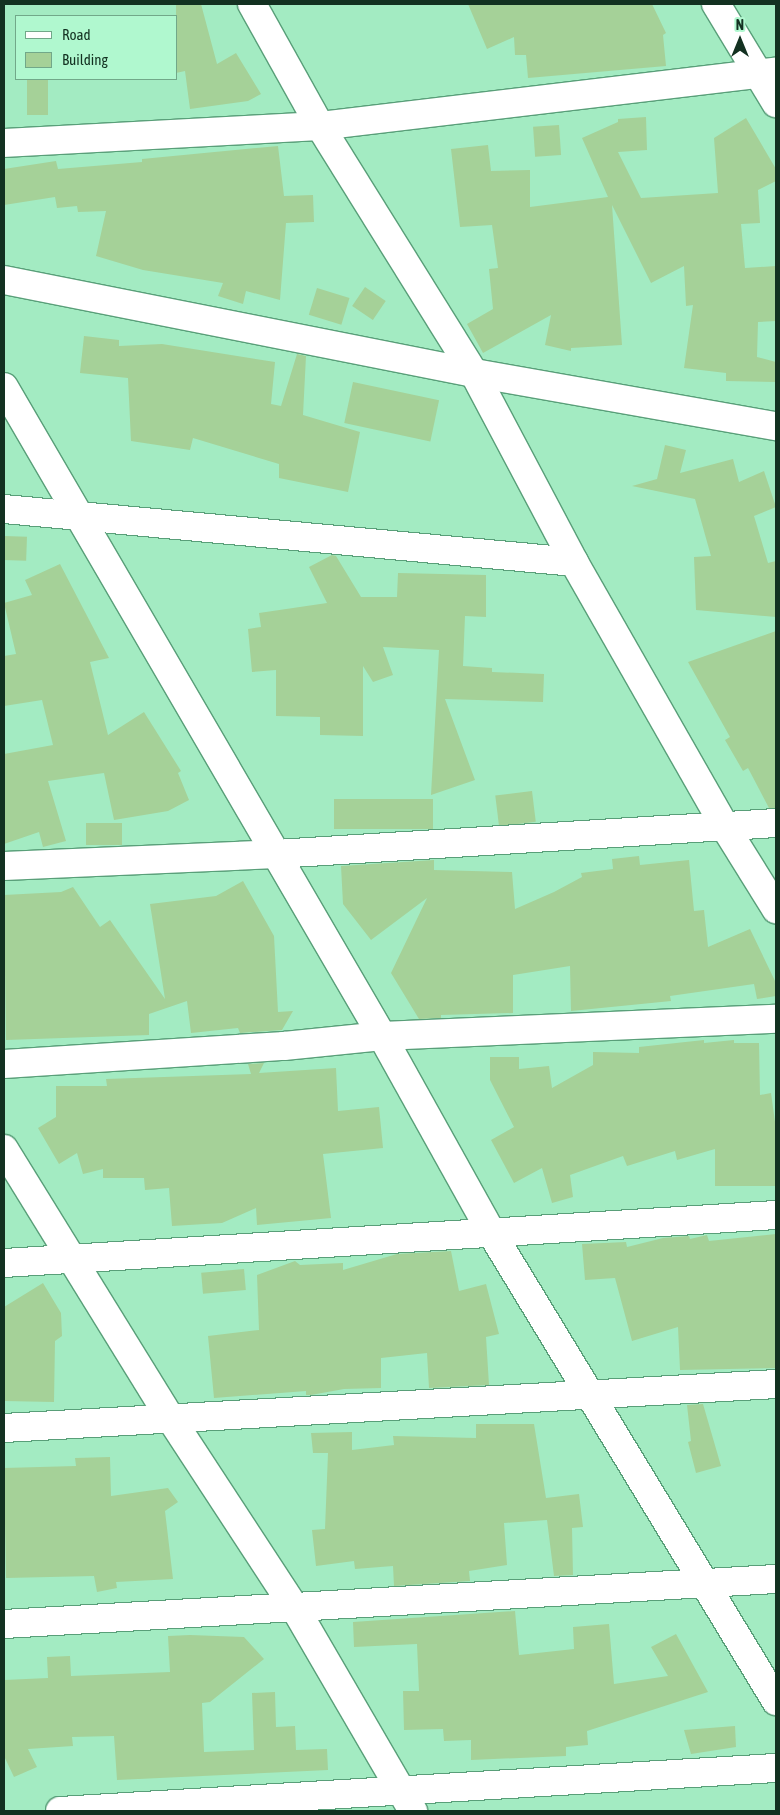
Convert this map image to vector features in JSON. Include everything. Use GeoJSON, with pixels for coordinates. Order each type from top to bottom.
{"type":"FeatureCollection","features":[{"type":"Feature","properties":{"kind":"street"},"geometry":{"type":"LineString","coordinates":[[252,4],[320,126],[474,372],[574,562],[725,827],[776,909]]}},
{"type":"Feature","properties":{"kind":"street"},"geometry":{"type":"LineString","coordinates":[[716,4],[767,73],[776,103]]}},
{"type":"Feature","properties":{"kind":"street"},"geometry":{"type":"LineString","coordinates":[[4,143],[320,126],[767,73]]}},
{"type":"Feature","properties":{"kind":"street"},"geometry":{"type":"LineString","coordinates":[[4,280],[474,372],[776,426]]}},
{"type":"Feature","properties":{"kind":"street"},"geometry":{"type":"LineString","coordinates":[[4,387],[82,516],[382,1036],[491,1232],[776,1701]]}},
{"type":"Feature","properties":{"kind":"street"},"geometry":{"type":"LineString","coordinates":[[4,508],[574,562]]}},
{"type":"Feature","properties":{"kind":"street"},"geometry":{"type":"LineString","coordinates":[[4,866],[276,854],[776,823]]}},
{"type":"Feature","properties":{"kind":"street"},"geometry":{"type":"LineString","coordinates":[[4,1064],[284,1046],[382,1036],[776,1019]]}},
{"type":"Feature","properties":{"kind":"street"},"geometry":{"type":"LineString","coordinates":[[4,1149],[171,1419],[296,1610],[408,1802]]}},
{"type":"Feature","properties":{"kind":"street"},"geometry":{"type":"LineString","coordinates":[[4,1263],[776,1215]]}},
{"type":"Feature","properties":{"kind":"street"},"geometry":{"type":"LineString","coordinates":[[4,1428],[776,1384]]}},
{"type":"Feature","properties":{"kind":"street"},"geometry":{"type":"LineString","coordinates":[[4,1624],[296,1610],[776,1579]]}},
{"type":"Feature","properties":{"kind":"street"},"geometry":{"type":"LineString","coordinates":[[60,1811],[408,1802],[776,1768]]}},
{"type":"Feature","properties":{"kind":"building"},"geometry":{"type":"Polygon","coordinates":[[[176,4],[201,4],[217,64],[236,53],[261,94],[248,101],[190,109],[185,71],[178,73],[178,15],[176,15],[176,4]]]}},
{"type":"Feature","properties":{"kind":"building"},"geometry":{"type":"Polygon","coordinates":[[[468,4],[652,4],[666,33],[663,35],[666,66],[528,78],[526,55],[515,55],[514,37],[487,49],[468,4]]]}},
{"type":"Feature","properties":{"kind":"building"},"geometry":{"type":"Polygon","coordinates":[[[27,80],[48,80],[48,115],[27,115],[27,80]]]}},
{"type":"Feature","properties":{"kind":"building"},"geometry":{"type":"Polygon","coordinates":[[[646,117],[647,150],[618,152],[641,198],[718,193],[714,138],[746,118],[776,169],[776,181],[758,190],[760,223],[741,224],[745,268],[776,266],[776,321],[758,322],[757,357],[776,362],[776,382],[726,381],[726,373],[684,368],[693,305],[686,306],[684,266],[651,283],[612,205],[622,345],[571,348],[571,351],[545,345],[551,315],[483,353],[467,324],[493,309],[489,269],[498,268],[492,225],[460,227],[451,149],[488,145],[491,171],[530,170],[530,207],[608,197],[582,138],[618,122],[618,119],[646,117]]]}},
{"type":"Feature","properties":{"kind":"building"},"geometry":{"type":"Polygon","coordinates":[[[559,125],[561,155],[535,157],[533,127],[559,125]]]}},
{"type":"Feature","properties":{"kind":"building"},"geometry":{"type":"Polygon","coordinates":[[[278,146],[284,196],[313,195],[314,222],[286,223],[280,300],[246,291],[243,304],[218,296],[223,283],[143,270],[96,256],[106,211],[78,212],[77,206],[57,208],[55,197],[4,205],[4,169],[56,161],[58,169],[142,162],[142,159],[278,146]]]}},
{"type":"Feature","properties":{"kind":"building"},"geometry":{"type":"Polygon","coordinates":[[[365,287],[386,301],[373,320],[352,306],[365,287]]]}},
{"type":"Feature","properties":{"kind":"building"},"geometry":{"type":"Polygon","coordinates":[[[317,288],[350,298],[341,325],[309,315],[317,288]]]}},
{"type":"Feature","properties":{"kind":"building"},"geometry":{"type":"Polygon","coordinates":[[[84,336],[119,340],[119,346],[162,344],[275,362],[271,404],[281,406],[297,354],[306,356],[303,415],[360,432],[348,492],[279,478],[279,464],[193,438],[190,450],[131,441],[128,378],[80,373],[84,336]]]}},
{"type":"Feature","properties":{"kind":"building"},"geometry":{"type":"Polygon","coordinates":[[[353,382],[439,400],[430,441],[344,423],[353,382]]]}},
{"type":"Feature","properties":{"kind":"building"},"geometry":{"type":"Polygon","coordinates":[[[665,445],[686,450],[680,473],[733,459],[739,482],[764,471],[776,507],[754,516],[768,563],[776,561],[776,617],[696,610],[694,557],[711,556],[695,499],[632,486],[657,479],[665,445]]]}},
{"type":"Feature","properties":{"kind":"building"},"geometry":{"type":"Polygon","coordinates":[[[4,536],[27,537],[26,561],[4,560],[4,536]]]}},
{"type":"Feature","properties":{"kind":"building"},"geometry":{"type":"Polygon","coordinates":[[[332,555],[336,556],[361,597],[397,597],[398,573],[486,575],[486,617],[465,616],[463,666],[492,668],[492,672],[544,674],[543,702],[445,699],[475,780],[431,795],[439,650],[383,647],[393,675],[373,682],[363,666],[363,736],[320,735],[320,717],[276,716],[276,670],[252,672],[248,629],[261,627],[259,613],[327,603],[309,567],[332,555]]]}},
{"type":"Feature","properties":{"kind":"building"},"geometry":{"type":"Polygon","coordinates":[[[60,564],[109,658],[90,662],[108,735],[144,712],[181,771],[178,773],[189,800],[168,811],[114,820],[104,773],[48,781],[66,841],[43,847],[39,832],[4,844],[4,754],[53,745],[42,700],[4,706],[4,656],[16,654],[4,603],[32,595],[25,580],[60,564]]]}},
{"type":"Feature","properties":{"kind":"building"},"geometry":{"type":"Polygon","coordinates":[[[776,631],[776,808],[769,808],[748,768],[743,771],[725,740],[730,737],[688,662],[776,631]]]}},
{"type":"Feature","properties":{"kind":"building"},"geometry":{"type":"Polygon","coordinates":[[[532,791],[536,822],[499,826],[495,796],[532,791]]]}},
{"type":"Feature","properties":{"kind":"building"},"geometry":{"type":"Polygon","coordinates":[[[334,799],[433,799],[433,829],[334,829],[334,799]]]}},
{"type":"Feature","properties":{"kind":"building"},"geometry":{"type":"Polygon","coordinates":[[[86,823],[122,823],[122,845],[86,845],[86,823]]]}},
{"type":"Feature","properties":{"kind":"building"},"geometry":{"type":"Polygon","coordinates":[[[639,856],[640,865],[689,860],[694,911],[704,910],[708,947],[750,929],[776,983],[776,996],[757,999],[754,984],[670,996],[671,1001],[571,1011],[570,966],[513,975],[513,1013],[441,1015],[441,1018],[419,1019],[391,973],[427,898],[371,940],[343,904],[341,866],[434,860],[434,870],[512,872],[515,909],[582,877],[581,873],[613,869],[612,859],[639,856]]]}},
{"type":"Feature","properties":{"kind":"building"},"geometry":{"type":"Polygon","coordinates":[[[243,881],[274,936],[278,1012],[293,1011],[282,1030],[240,1033],[238,1028],[191,1033],[187,1001],[149,1014],[149,1035],[6,1040],[4,895],[61,892],[73,887],[100,927],[110,920],[165,999],[150,904],[216,896],[243,881]]]}},
{"type":"Feature","properties":{"kind":"building"},"geometry":{"type":"Polygon","coordinates":[[[704,1040],[704,1043],[734,1040],[734,1043],[759,1043],[760,1095],[771,1093],[776,1129],[776,1186],[715,1186],[715,1149],[677,1160],[675,1151],[627,1166],[623,1156],[570,1175],[573,1197],[552,1203],[542,1168],[514,1183],[491,1140],[514,1127],[490,1080],[490,1057],[519,1057],[519,1069],[549,1066],[552,1088],[593,1065],[593,1052],[639,1053],[639,1047],[704,1040]]]}},
{"type":"Feature","properties":{"kind":"building"},"geometry":{"type":"Polygon","coordinates":[[[264,1063],[259,1073],[336,1068],[338,1111],[379,1107],[383,1148],[323,1154],[331,1218],[257,1225],[256,1208],[222,1223],[172,1226],[169,1188],[145,1190],[144,1178],[103,1178],[103,1169],[83,1174],[77,1153],[59,1164],[38,1128],[56,1117],[56,1086],[107,1086],[106,1079],[251,1074],[248,1064],[264,1063]]]}},
{"type":"Feature","properties":{"kind":"building"},"geometry":{"type":"Polygon","coordinates":[[[776,1234],[776,1368],[680,1370],[678,1327],[632,1341],[615,1278],[585,1280],[582,1244],[626,1242],[627,1247],[663,1238],[689,1236],[690,1239],[707,1235],[709,1241],[776,1234]]]}},
{"type":"Feature","properties":{"kind":"building"},"geometry":{"type":"Polygon","coordinates":[[[451,1251],[459,1291],[486,1284],[499,1334],[486,1337],[489,1385],[429,1388],[427,1353],[381,1358],[381,1388],[344,1389],[311,1395],[306,1395],[306,1391],[214,1398],[208,1336],[259,1330],[257,1275],[295,1261],[300,1265],[343,1263],[343,1270],[397,1254],[451,1251]]]}},
{"type":"Feature","properties":{"kind":"building"},"geometry":{"type":"Polygon","coordinates":[[[244,1269],[246,1290],[203,1294],[201,1273],[244,1269]]]}},
{"type":"Feature","properties":{"kind":"building"},"geometry":{"type":"Polygon","coordinates":[[[43,1283],[61,1313],[62,1336],[55,1341],[54,1402],[4,1401],[4,1307],[43,1283]]]}},
{"type":"Feature","properties":{"kind":"building"},"geometry":{"type":"Polygon","coordinates":[[[703,1404],[721,1466],[696,1473],[688,1442],[691,1441],[687,1405],[703,1404]]]}},
{"type":"Feature","properties":{"kind":"building"},"geometry":{"type":"Polygon","coordinates":[[[476,1424],[534,1424],[546,1498],[579,1494],[583,1527],[572,1528],[573,1575],[554,1576],[547,1520],[504,1523],[507,1565],[469,1571],[470,1581],[394,1586],[393,1566],[355,1569],[354,1561],[316,1566],[312,1530],[325,1529],[328,1453],[313,1453],[311,1433],[352,1432],[352,1450],[394,1445],[393,1436],[476,1438],[476,1424]]]}},
{"type":"Feature","properties":{"kind":"building"},"geometry":{"type":"Polygon","coordinates":[[[110,1457],[111,1496],[168,1488],[178,1502],[165,1511],[173,1579],[116,1582],[117,1588],[97,1592],[94,1576],[6,1578],[4,1468],[76,1466],[75,1458],[110,1457]]]}},
{"type":"Feature","properties":{"kind":"building"},"geometry":{"type":"Polygon","coordinates":[[[515,1611],[519,1655],[574,1649],[573,1627],[609,1624],[614,1684],[668,1676],[651,1647],[676,1634],[708,1692],[587,1731],[588,1745],[566,1747],[566,1756],[471,1760],[471,1740],[444,1741],[443,1729],[404,1730],[403,1691],[419,1691],[417,1644],[354,1647],[353,1622],[515,1611]]]}},
{"type":"Feature","properties":{"kind":"building"},"geometry":{"type":"Polygon","coordinates":[[[168,1636],[244,1637],[264,1659],[210,1702],[202,1703],[204,1752],[254,1750],[252,1693],[275,1692],[276,1727],[295,1726],[296,1750],[327,1749],[328,1770],[117,1780],[114,1736],[72,1737],[73,1746],[28,1749],[37,1767],[14,1777],[4,1756],[4,1680],[48,1678],[47,1657],[70,1656],[71,1676],[170,1672],[168,1636]]]}},
{"type":"Feature","properties":{"kind":"building"},"geometry":{"type":"Polygon","coordinates":[[[735,1726],[736,1747],[691,1754],[684,1730],[735,1726]]]}}]}
